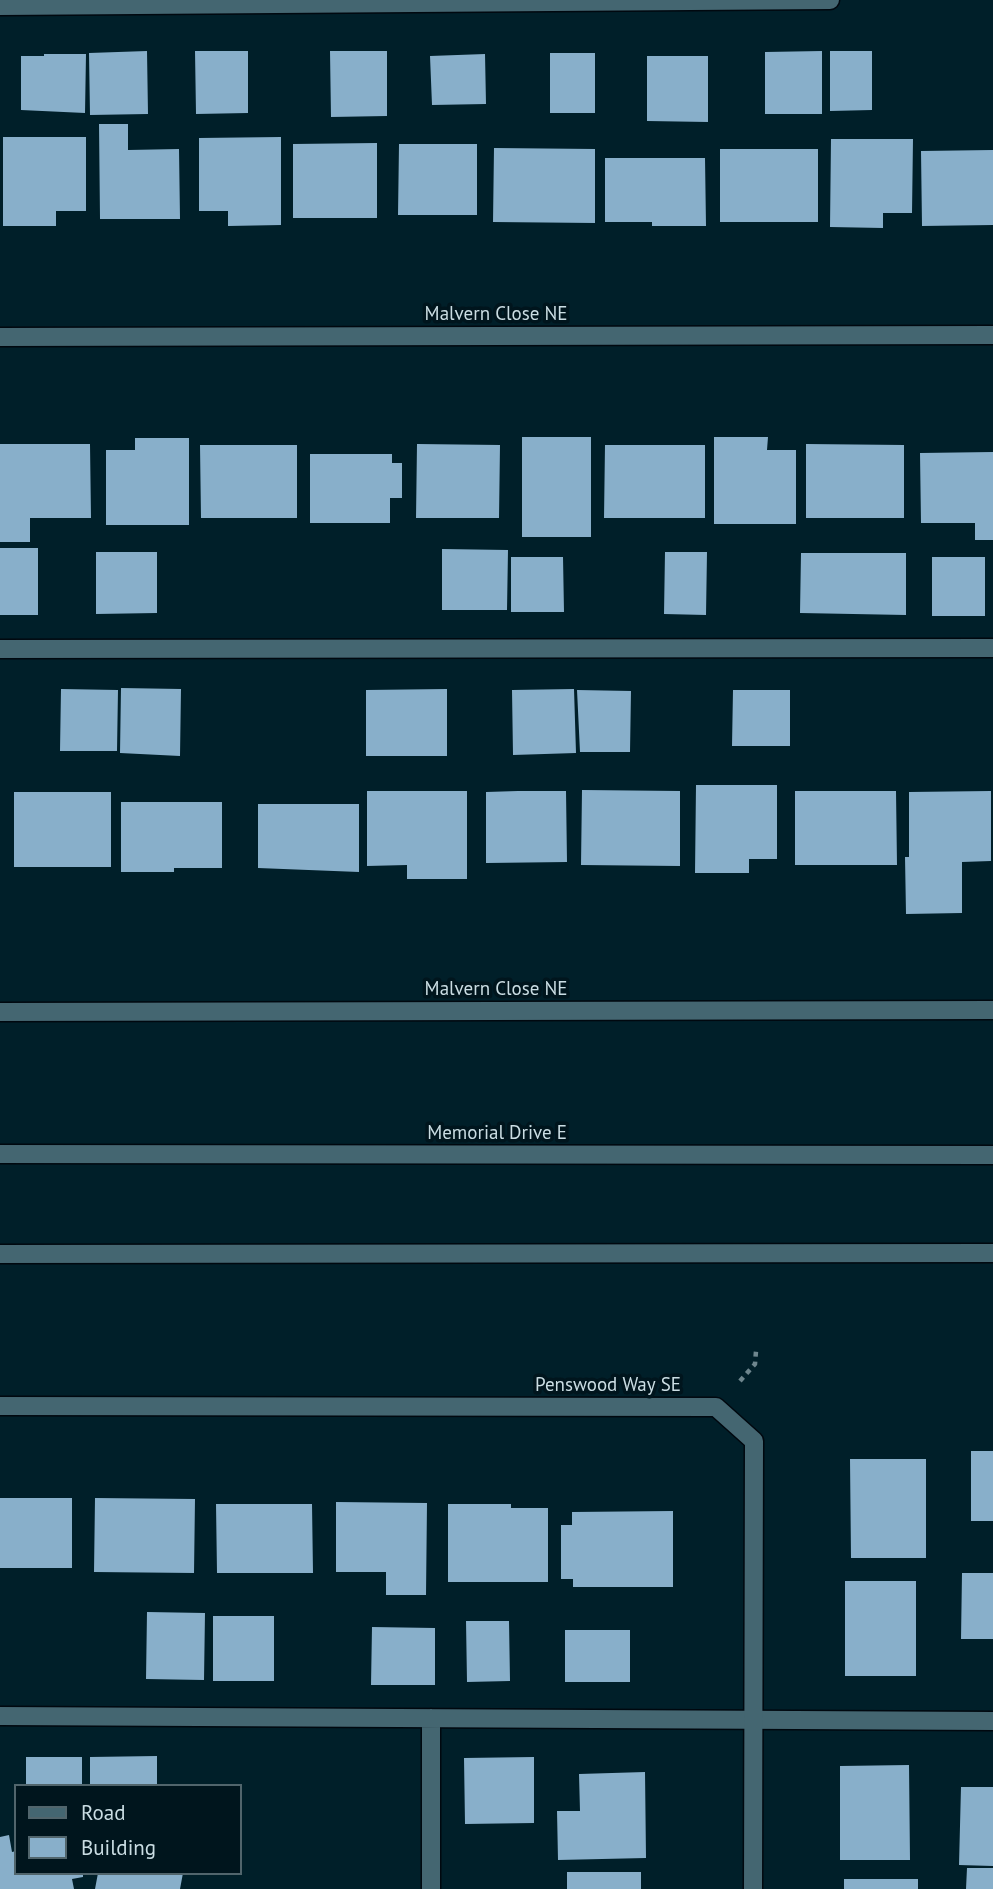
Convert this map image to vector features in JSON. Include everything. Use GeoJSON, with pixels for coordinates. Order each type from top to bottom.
{"type":"FeatureCollection","features":[{"type":"Feature","properties":{"kind":"street"},"geometry":{"type":"LineString","coordinates":[[0,6],[830,0]]}},
{"type":"Feature","properties":{"kind":"street","name":"Malvern Close NE"},"geometry":{"type":"LineString","coordinates":[[0,337],[993,335]]}},
{"type":"Feature","properties":{"kind":"street"},"geometry":{"type":"LineString","coordinates":[[0,649],[993,648]]}},
{"type":"Feature","properties":{"kind":"street","name":"Malvern Close NE"},"geometry":{"type":"LineString","coordinates":[[0,1012],[993,1010]]}},
{"type":"Feature","properties":{"kind":"street","name":"Memorial Drive E"},"geometry":{"type":"LineString","coordinates":[[0,1154],[993,1155]]}},
{"type":"Feature","properties":{"kind":"street"},"geometry":{"type":"LineString","coordinates":[[0,1254],[993,1253]]}},
{"type":"Feature","properties":{"kind":"street","name":"Penswood Way SE"},"geometry":{"type":"LineString","coordinates":[[0,1406],[716,1407],[754,1441],[753,1889]]}},
{"type":"Feature","properties":{"kind":"street"},"geometry":{"type":"LineString","coordinates":[[0,1716],[993,1721]]}},
{"type":"Feature","properties":{"kind":"street"},"geometry":{"type":"LineString","coordinates":[[431,1718],[431,1889]]}},
{"type":"Feature","properties":{"kind":"building"},"geometry":{"type":"Polygon","coordinates":[[[147,51],[148,114],[90,115],[89,53],[147,51]]]}},
{"type":"Feature","properties":{"kind":"building"},"geometry":{"type":"Polygon","coordinates":[[[195,51],[248,51],[248,113],[196,114],[195,51]]]}},
{"type":"Feature","properties":{"kind":"building"},"geometry":{"type":"Polygon","coordinates":[[[330,51],[387,51],[387,116],[331,117],[330,51]]]}},
{"type":"Feature","properties":{"kind":"building"},"geometry":{"type":"Polygon","coordinates":[[[822,51],[822,114],[765,114],[765,52],[822,51]]]}},
{"type":"Feature","properties":{"kind":"building"},"geometry":{"type":"Polygon","coordinates":[[[830,51],[872,51],[872,110],[830,111],[830,51]]]}},
{"type":"Feature","properties":{"kind":"building"},"geometry":{"type":"Polygon","coordinates":[[[550,53],[595,53],[595,113],[550,113],[550,53]]]}},
{"type":"Feature","properties":{"kind":"building"},"geometry":{"type":"Polygon","coordinates":[[[86,54],[85,113],[21,110],[21,56],[86,54]]]}},
{"type":"Feature","properties":{"kind":"building"},"geometry":{"type":"Polygon","coordinates":[[[485,54],[486,104],[432,105],[430,56],[485,54]]]}},
{"type":"Feature","properties":{"kind":"building"},"geometry":{"type":"Polygon","coordinates":[[[647,56],[708,56],[708,122],[647,121],[647,56]]]}},
{"type":"Feature","properties":{"kind":"building"},"geometry":{"type":"Polygon","coordinates":[[[99,124],[128,124],[128,150],[179,149],[180,219],[100,219],[99,124]]]}},
{"type":"Feature","properties":{"kind":"building"},"geometry":{"type":"Polygon","coordinates":[[[3,137],[86,137],[86,211],[56,211],[56,226],[3,226],[3,137]]]}},
{"type":"Feature","properties":{"kind":"building"},"geometry":{"type":"Polygon","coordinates":[[[281,137],[281,225],[228,226],[228,211],[199,211],[199,138],[281,137]]]}},
{"type":"Feature","properties":{"kind":"building"},"geometry":{"type":"Polygon","coordinates":[[[831,139],[913,139],[912,213],[883,213],[883,228],[830,227],[831,139]]]}},
{"type":"Feature","properties":{"kind":"building"},"geometry":{"type":"Polygon","coordinates":[[[377,143],[377,218],[293,218],[293,144],[377,143]]]}},
{"type":"Feature","properties":{"kind":"building"},"geometry":{"type":"Polygon","coordinates":[[[399,144],[477,144],[477,215],[398,215],[399,144]]]}},
{"type":"Feature","properties":{"kind":"building"},"geometry":{"type":"Polygon","coordinates":[[[494,148],[595,149],[595,223],[493,222],[494,148]]]}},
{"type":"Feature","properties":{"kind":"building"},"geometry":{"type":"Polygon","coordinates":[[[720,149],[818,149],[818,222],[720,222],[720,149]]]}},
{"type":"Feature","properties":{"kind":"building"},"geometry":{"type":"Polygon","coordinates":[[[993,150],[993,225],[922,226],[921,151],[993,150]]]}},
{"type":"Feature","properties":{"kind":"building"},"geometry":{"type":"Polygon","coordinates":[[[605,158],[705,158],[706,226],[652,226],[652,222],[605,222],[605,158]]]}},
{"type":"Feature","properties":{"kind":"building"},"geometry":{"type":"Polygon","coordinates":[[[522,437],[591,437],[591,537],[522,537],[522,437]]]}},
{"type":"Feature","properties":{"kind":"building"},"geometry":{"type":"Polygon","coordinates":[[[714,437],[768,437],[767,450],[796,450],[796,524],[714,524],[714,437]]]}},
{"type":"Feature","properties":{"kind":"building"},"geometry":{"type":"Polygon","coordinates":[[[135,438],[189,438],[189,525],[106,525],[106,450],[135,450],[135,438]]]}},
{"type":"Feature","properties":{"kind":"building"},"geometry":{"type":"Polygon","coordinates":[[[0,444],[90,444],[91,518],[30,518],[30,542],[0,542],[0,444]]]}},
{"type":"Feature","properties":{"kind":"building"},"geometry":{"type":"Polygon","coordinates":[[[417,444],[500,445],[499,518],[416,518],[417,444]]]}},
{"type":"Feature","properties":{"kind":"building"},"geometry":{"type":"Polygon","coordinates":[[[806,444],[904,445],[904,518],[806,518],[806,444]]]}},
{"type":"Feature","properties":{"kind":"building"},"geometry":{"type":"Polygon","coordinates":[[[200,445],[297,445],[297,518],[201,518],[200,445]]]}},
{"type":"Feature","properties":{"kind":"building"},"geometry":{"type":"Polygon","coordinates":[[[605,445],[705,445],[705,518],[604,518],[605,445]]]}},
{"type":"Feature","properties":{"kind":"building"},"geometry":{"type":"Polygon","coordinates":[[[993,452],[993,540],[975,540],[975,523],[921,523],[920,453],[993,452]]]}},
{"type":"Feature","properties":{"kind":"building"},"geometry":{"type":"Polygon","coordinates":[[[310,454],[392,454],[392,463],[402,463],[402,498],[390,498],[390,523],[310,523],[310,454]]]}},
{"type":"Feature","properties":{"kind":"building"},"geometry":{"type":"Polygon","coordinates":[[[0,548],[38,548],[38,615],[0,615],[0,548]]]}},
{"type":"Feature","properties":{"kind":"building"},"geometry":{"type":"Polygon","coordinates":[[[442,549],[508,550],[507,610],[442,610],[442,549]]]}},
{"type":"Feature","properties":{"kind":"building"},"geometry":{"type":"Polygon","coordinates":[[[96,552],[157,552],[157,613],[96,614],[96,552]]]}},
{"type":"Feature","properties":{"kind":"building"},"geometry":{"type":"Polygon","coordinates":[[[665,552],[707,552],[706,615],[664,614],[665,552]]]}},
{"type":"Feature","properties":{"kind":"building"},"geometry":{"type":"Polygon","coordinates":[[[801,553],[906,553],[906,615],[800,613],[801,553]]]}},
{"type":"Feature","properties":{"kind":"building"},"geometry":{"type":"Polygon","coordinates":[[[511,557],[563,557],[564,612],[511,612],[511,557]]]}},
{"type":"Feature","properties":{"kind":"building"},"geometry":{"type":"Polygon","coordinates":[[[932,557],[985,557],[985,616],[932,616],[932,557]]]}},
{"type":"Feature","properties":{"kind":"building"},"geometry":{"type":"Polygon","coordinates":[[[121,688],[181,689],[180,756],[120,753],[121,688]]]}},
{"type":"Feature","properties":{"kind":"building"},"geometry":{"type":"Polygon","coordinates":[[[61,689],[118,690],[117,751],[60,751],[61,689]]]}},
{"type":"Feature","properties":{"kind":"building"},"geometry":{"type":"Polygon","coordinates":[[[447,689],[447,756],[366,756],[366,690],[447,689]]]}},
{"type":"Feature","properties":{"kind":"building"},"geometry":{"type":"Polygon","coordinates":[[[574,689],[576,753],[513,755],[512,690],[574,689]]]}},
{"type":"Feature","properties":{"kind":"building"},"geometry":{"type":"Polygon","coordinates":[[[577,690],[631,691],[630,752],[580,752],[577,690]]]}},
{"type":"Feature","properties":{"kind":"building"},"geometry":{"type":"Polygon","coordinates":[[[733,690],[790,690],[790,746],[732,746],[733,690]]]}},
{"type":"Feature","properties":{"kind":"building"},"geometry":{"type":"Polygon","coordinates":[[[696,785],[777,785],[777,859],[749,859],[749,873],[695,873],[696,785]]]}},
{"type":"Feature","properties":{"kind":"building"},"geometry":{"type":"Polygon","coordinates":[[[582,790],[680,791],[680,866],[581,865],[582,790]]]}},
{"type":"Feature","properties":{"kind":"building"},"geometry":{"type":"Polygon","coordinates":[[[367,791],[467,791],[467,879],[407,879],[407,865],[367,866],[367,791]]]}},
{"type":"Feature","properties":{"kind":"building"},"geometry":{"type":"Polygon","coordinates":[[[566,791],[567,862],[486,863],[486,792],[566,791]]]}},
{"type":"Feature","properties":{"kind":"building"},"geometry":{"type":"Polygon","coordinates":[[[795,791],[896,791],[897,865],[795,865],[795,791]]]}},
{"type":"Feature","properties":{"kind":"building"},"geometry":{"type":"Polygon","coordinates":[[[991,791],[991,861],[962,862],[962,913],[906,914],[905,857],[909,857],[909,792],[991,791]]]}},
{"type":"Feature","properties":{"kind":"building"},"geometry":{"type":"Polygon","coordinates":[[[14,792],[111,792],[111,867],[14,867],[14,792]]]}},
{"type":"Feature","properties":{"kind":"building"},"geometry":{"type":"Polygon","coordinates":[[[121,802],[222,802],[222,868],[121,872],[121,802]]]}},
{"type":"Feature","properties":{"kind":"building"},"geometry":{"type":"Polygon","coordinates":[[[258,804],[359,804],[359,872],[258,868],[258,804]]]}},
{"type":"Feature","properties":{"kind":"building"},"geometry":{"type":"Polygon","coordinates":[[[971,1451],[993,1451],[993,1521],[971,1521],[971,1451]]]}},
{"type":"Feature","properties":{"kind":"building"},"geometry":{"type":"Polygon","coordinates":[[[850,1459],[926,1459],[926,1558],[851,1558],[850,1459]]]}},
{"type":"Feature","properties":{"kind":"building"},"geometry":{"type":"Polygon","coordinates":[[[0,1498],[72,1498],[72,1568],[0,1568],[0,1498]]]}},
{"type":"Feature","properties":{"kind":"building"},"geometry":{"type":"Polygon","coordinates":[[[95,1498],[195,1499],[194,1573],[94,1572],[95,1498]]]}},
{"type":"Feature","properties":{"kind":"building"},"geometry":{"type":"Polygon","coordinates":[[[336,1502],[427,1503],[426,1595],[386,1595],[386,1572],[336,1572],[336,1502]]]}},
{"type":"Feature","properties":{"kind":"building"},"geometry":{"type":"Polygon","coordinates":[[[216,1504],[312,1504],[313,1573],[217,1573],[216,1504]]]}},
{"type":"Feature","properties":{"kind":"building"},"geometry":{"type":"Polygon","coordinates":[[[448,1504],[511,1504],[511,1508],[548,1508],[548,1582],[448,1582],[448,1504]]]}},
{"type":"Feature","properties":{"kind":"building"},"geometry":{"type":"Polygon","coordinates":[[[673,1511],[673,1587],[573,1587],[573,1579],[561,1579],[561,1525],[572,1525],[572,1512],[673,1511]]]}},
{"type":"Feature","properties":{"kind":"building"},"geometry":{"type":"Polygon","coordinates":[[[962,1573],[993,1573],[993,1639],[961,1639],[962,1573]]]}},
{"type":"Feature","properties":{"kind":"building"},"geometry":{"type":"Polygon","coordinates":[[[845,1581],[916,1581],[916,1676],[845,1676],[845,1581]]]}},
{"type":"Feature","properties":{"kind":"building"},"geometry":{"type":"Polygon","coordinates":[[[147,1612],[205,1613],[204,1680],[146,1679],[147,1612]]]}},
{"type":"Feature","properties":{"kind":"building"},"geometry":{"type":"Polygon","coordinates":[[[213,1616],[274,1616],[274,1681],[213,1681],[213,1616]]]}},
{"type":"Feature","properties":{"kind":"building"},"geometry":{"type":"Polygon","coordinates":[[[466,1621],[509,1621],[510,1681],[467,1682],[466,1621]]]}},
{"type":"Feature","properties":{"kind":"building"},"geometry":{"type":"Polygon","coordinates":[[[372,1627],[435,1628],[435,1685],[371,1685],[372,1627]]]}},
{"type":"Feature","properties":{"kind":"building"},"geometry":{"type":"Polygon","coordinates":[[[565,1630],[630,1630],[630,1682],[565,1682],[565,1630]]]}},
{"type":"Feature","properties":{"kind":"building"},"geometry":{"type":"Polygon","coordinates":[[[157,1756],[157,1784],[90,1784],[90,1757],[157,1756]]]}},
{"type":"Feature","properties":{"kind":"building"},"geometry":{"type":"Polygon","coordinates":[[[26,1757],[82,1757],[82,1784],[26,1784],[26,1757]]]}},
{"type":"Feature","properties":{"kind":"building"},"geometry":{"type":"Polygon","coordinates":[[[534,1757],[534,1823],[465,1824],[464,1758],[534,1757]]]}},
{"type":"Feature","properties":{"kind":"building"},"geometry":{"type":"Polygon","coordinates":[[[909,1765],[910,1860],[840,1860],[840,1766],[909,1765]]]}},
{"type":"Feature","properties":{"kind":"building"},"geometry":{"type":"Polygon","coordinates":[[[645,1772],[646,1858],[558,1860],[557,1811],[580,1811],[579,1774],[645,1772]]]}},
{"type":"Feature","properties":{"kind":"building"},"geometry":{"type":"Polygon","coordinates":[[[961,1787],[993,1787],[993,1866],[959,1865],[961,1787]]]}},
{"type":"Feature","properties":{"kind":"building"},"geometry":{"type":"Polygon","coordinates":[[[9,1835],[14,1852],[14,1875],[83,1877],[72,1879],[74,1889],[0,1889],[0,1837],[9,1835]]]}},
{"type":"Feature","properties":{"kind":"building"},"geometry":{"type":"Polygon","coordinates":[[[967,1868],[993,1868],[993,1889],[966,1889],[967,1868]]]}},
{"type":"Feature","properties":{"kind":"building"},"geometry":{"type":"Polygon","coordinates":[[[567,1872],[641,1872],[641,1889],[567,1889],[567,1872]]]}},
{"type":"Feature","properties":{"kind":"building"},"geometry":{"type":"Polygon","coordinates":[[[98,1875],[183,1875],[180,1889],[95,1889],[98,1875]]]}},
{"type":"Feature","properties":{"kind":"building"},"geometry":{"type":"Polygon","coordinates":[[[844,1879],[918,1879],[918,1889],[844,1889],[844,1879]]]}}]}
